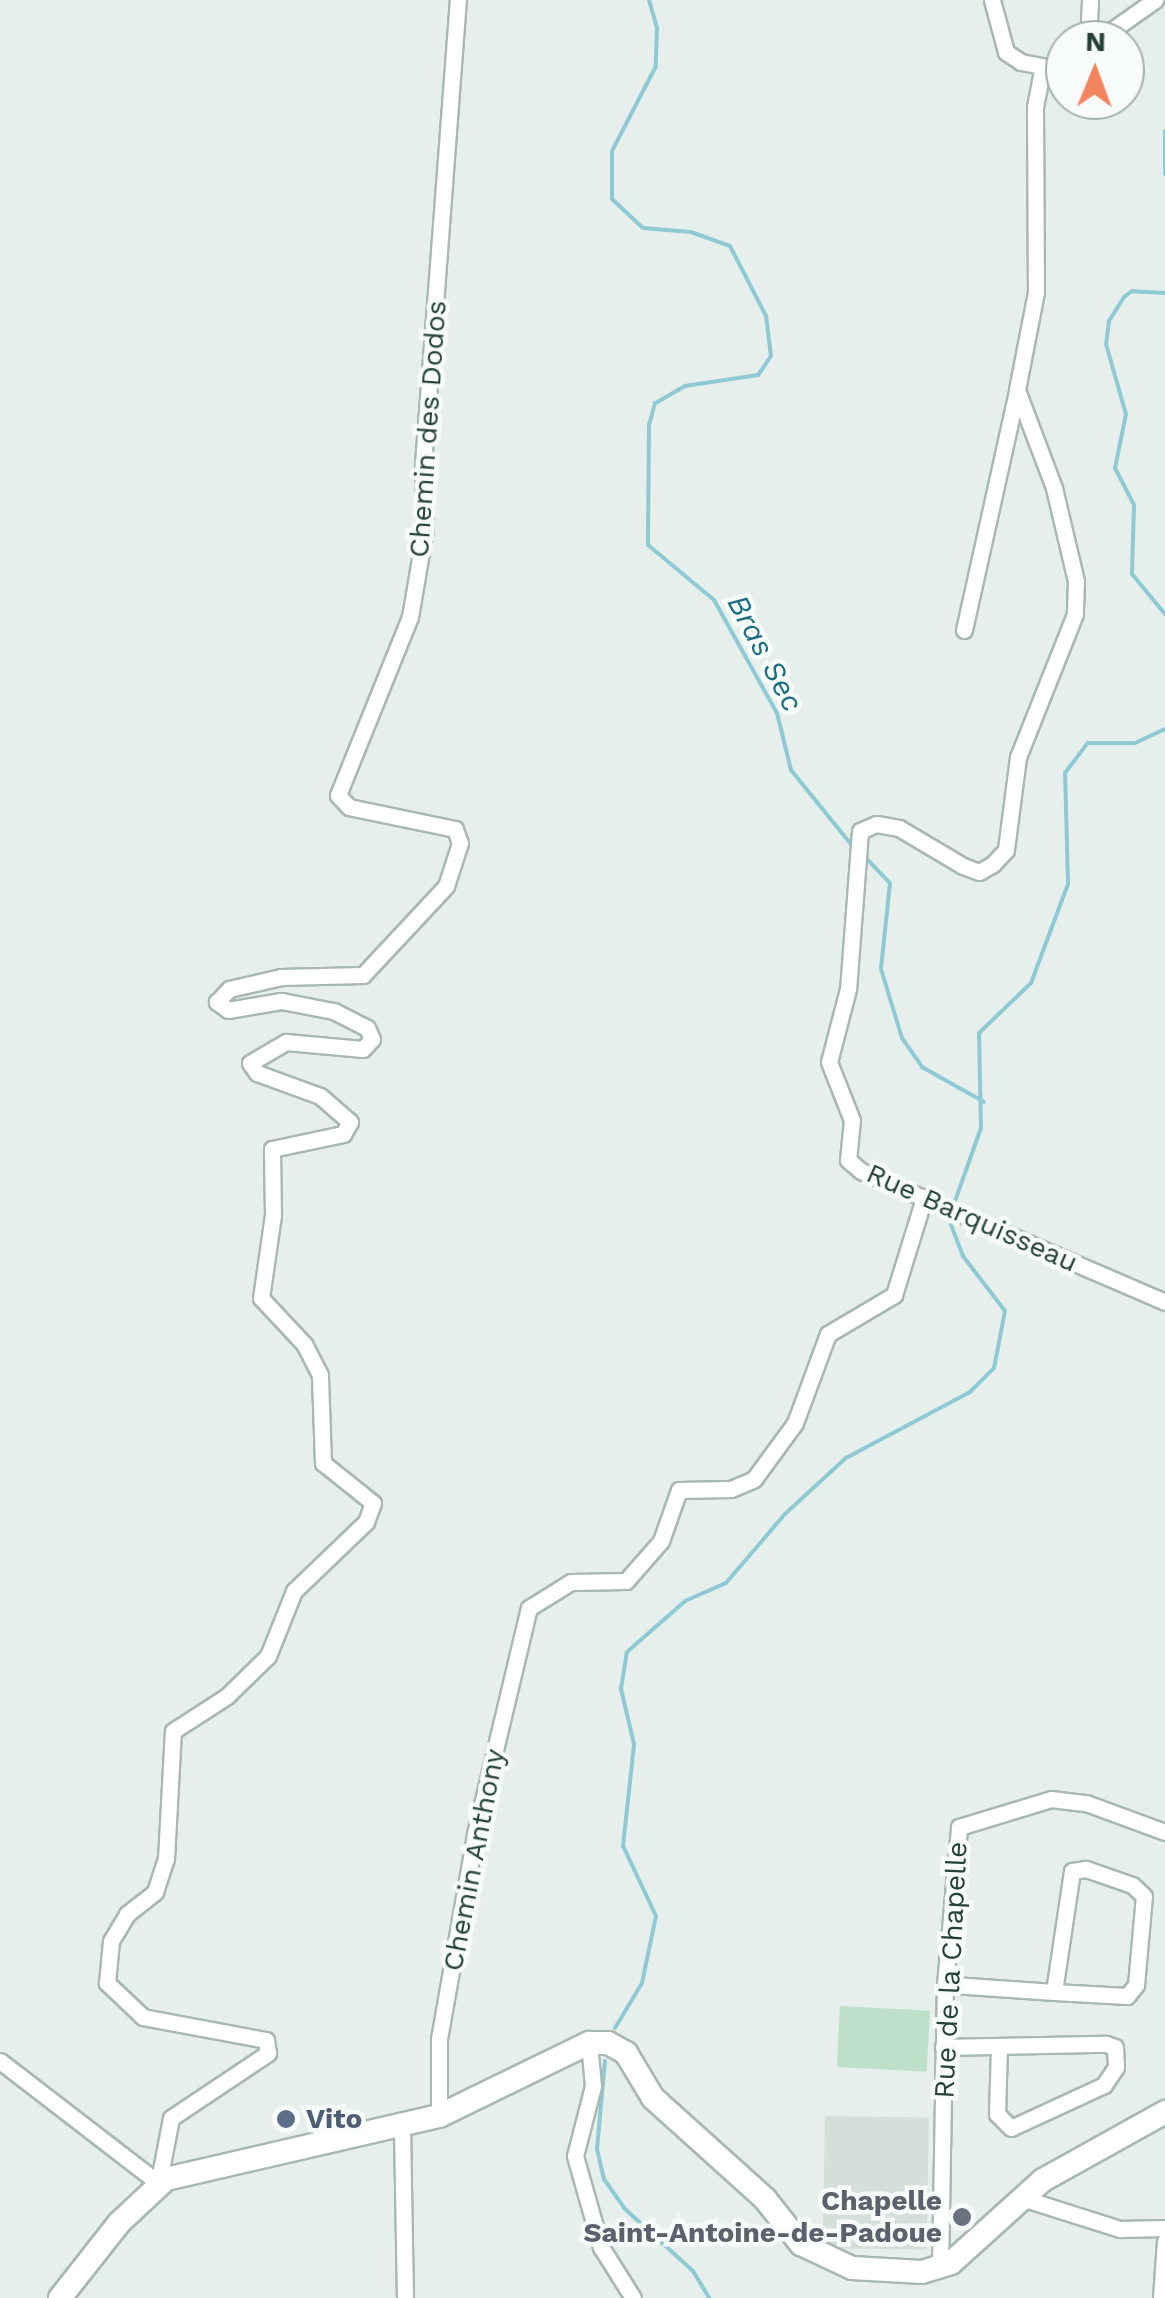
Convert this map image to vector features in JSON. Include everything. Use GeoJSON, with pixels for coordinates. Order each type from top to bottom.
{"type":"FeatureCollection","features":[{"type":"Feature","properties":{"kind":"main road"},"geometry":{"type":"LineString","coordinates":[[60,2298],[120,2223],[162,2180],[439,2116],[589,2042],[626,2053],[653,2098],[765,2199],[814,2254],[882,2271],[940,2269],[1043,2180],[1165,2112]]}},
{"type":"Feature","properties":{"kind":"street","name":"Chemin des Dodos"},"geometry":{"type":"LineString","coordinates":[[162,2180],[171,2118],[268,2054],[266,2040],[143,2016],[107,1984],[111,1941],[126,1914],[155,1892],[166,1859],[174,1731],[227,1696],[268,1656],[294,1590],[366,1522],[373,1502],[335,1479],[323,1463],[320,1376],[304,1344],[261,1298],[260,1276],[272,1215],[272,1149],[343,1134],[350,1122],[320,1096],[256,1072],[250,1064],[286,1042],[363,1049],[372,1039],[367,1028],[332,1010],[280,1001],[228,1010],[218,1002],[228,989],[281,978],[363,974],[446,886],[460,843],[454,828],[349,807],[338,796],[410,617],[425,529],[423,464],[458,0]]}},
{"type":"Feature","properties":{"kind":"street"},"geometry":{"type":"LineString","coordinates":[[992,0],[1006,52],[1021,62],[1045,63]]}},
{"type":"Feature","properties":{"kind":"street"},"geometry":{"type":"LineString","coordinates":[[1126,20],[1155,0]]}},
{"type":"Feature","properties":{"kind":"street"},"geometry":{"type":"LineString","coordinates":[[964,630],[1036,292],[1035,106],[1040,76],[1045,73]]}},
{"type":"Feature","properties":{"kind":"street","name":"Rue Barquisseau"},"geometry":{"type":"LineString","coordinates":[[1017,390],[1054,488],[1076,580],[1075,614],[1018,757],[1006,850],[994,864],[979,872],[963,866],[899,828],[876,824],[860,831],[848,989],[828,1048],[852,1120],[848,1160],[924,1198],[1165,1302]]}},
{"type":"Feature","properties":{"kind":"street","name":"Chemin Anthony"},"geometry":{"type":"LineString","coordinates":[[439,2116],[439,2039],[474,1834],[529,1608],[571,1582],[626,1580],[662,1541],[678,1490],[731,1489],[754,1479],[796,1423],[828,1334],[894,1295],[924,1198]]}},
{"type":"Feature","properties":{"kind":"street","name":"Rue de la Chapelle"},"geometry":{"type":"LineString","coordinates":[[940,2269],[944,1985],[959,1827],[1051,1800],[1086,1803],[1165,1832]]}},
{"type":"Feature","properties":{"kind":"street"},"geometry":{"type":"LineString","coordinates":[[944,1985],[1054,1992],[1127,1996],[1136,1985],[1144,1896],[1132,1885],[1086,1869],[1072,1871],[1054,1992]]}},
{"type":"Feature","properties":{"kind":"street"},"geometry":{"type":"LineString","coordinates":[[589,2042],[593,2086],[575,2156],[601,2247],[634,2298]]}},
{"type":"Feature","properties":{"kind":"street"},"geometry":{"type":"LineString","coordinates":[[943,2048],[998,2046],[1106,2044],[1115,2047],[1116,2067],[1104,2084],[1011,2128],[998,2114],[998,2046]]}},
{"type":"Feature","properties":{"kind":"street"},"geometry":{"type":"LineString","coordinates":[[0,2061],[162,2180]]}},
{"type":"Feature","properties":{"kind":"street"},"geometry":{"type":"LineString","coordinates":[[402,2126],[410,2278],[405,2298]]}},
{"type":"Feature","properties":{"kind":"street"},"geometry":{"type":"LineString","coordinates":[[1022,2198],[1120,2230],[1165,2228]]}},
{"type":"Feature","properties":{"kind":"street"},"geometry":{"type":"LineString","coordinates":[[1161,2298],[1165,2242]]}},
{"type":"Feature","properties":{"kind":"shaded area"},"geometry":{"type":"Polygon","coordinates":[[[825,2116],[929,2118],[927,2250],[823,2248],[825,2116]]]}},
{"type":"Feature","properties":{"kind":"green space"},"geometry":{"type":"Polygon","coordinates":[[[840,2006],[930,2011],[927,2072],[837,2067],[840,2006]]]}},
{"type":"Feature","properties":{"kind":"waterway","name":"Bras Sec"},"geometry":{"type":"LineString","coordinates":[[649,0],[657,28],[656,66],[612,151],[612,199],[643,228],[691,232],[730,246],[766,316],[771,356],[758,375],[685,386],[655,403],[649,425],[648,545],[714,600],[777,713],[791,770],[854,848]]}},
{"type":"Feature","properties":{"kind":"waterway"},"geometry":{"type":"LineString","coordinates":[[1165,131],[1165,174]]}},
{"type":"Feature","properties":{"kind":"waterway"},"geometry":{"type":"LineString","coordinates":[[1165,293],[1132,291],[1124,297],[1109,321],[1106,344],[1126,414],[1115,468],[1134,505],[1132,574],[1165,614]]}},
{"type":"Feature","properties":{"kind":"waterway"},"geometry":{"type":"LineString","coordinates":[[955,1201],[981,1128],[979,1033],[1031,983],[1068,884],[1065,773],[1088,743],[1135,743],[1165,729]]}},
{"type":"Feature","properties":{"kind":"waterway","name":"Bras Sec"},"geometry":{"type":"LineString","coordinates":[[862,854],[890,883],[881,969],[902,1038],[922,1067],[984,1102]]}},
{"type":"Feature","properties":{"kind":"waterway"},"geometry":{"type":"LineString","coordinates":[[615,2028],[642,1983],[656,1916],[623,1846],[634,1744],[621,1689],[627,1652],[685,1601],[726,1583],[785,1514],[846,1458],[970,1392],[994,1368],[1005,1311],[963,1256],[951,1224]]}},
{"type":"Feature","properties":{"kind":"waterway"},"geometry":{"type":"LineString","coordinates":[[605,2061],[597,2149],[604,2179],[624,2208],[693,2271],[709,2298]]}},
{"type":"Feature","properties":{"kind":"place","name":"Vito"},"geometry":{"type":"Point","coordinates":[286,2119]}},
{"type":"Feature","properties":{"kind":"place","name":"Chapelle Saint-Antoine-de-Padoue"},"geometry":{"type":"Point","coordinates":[962,2217]}}]}
